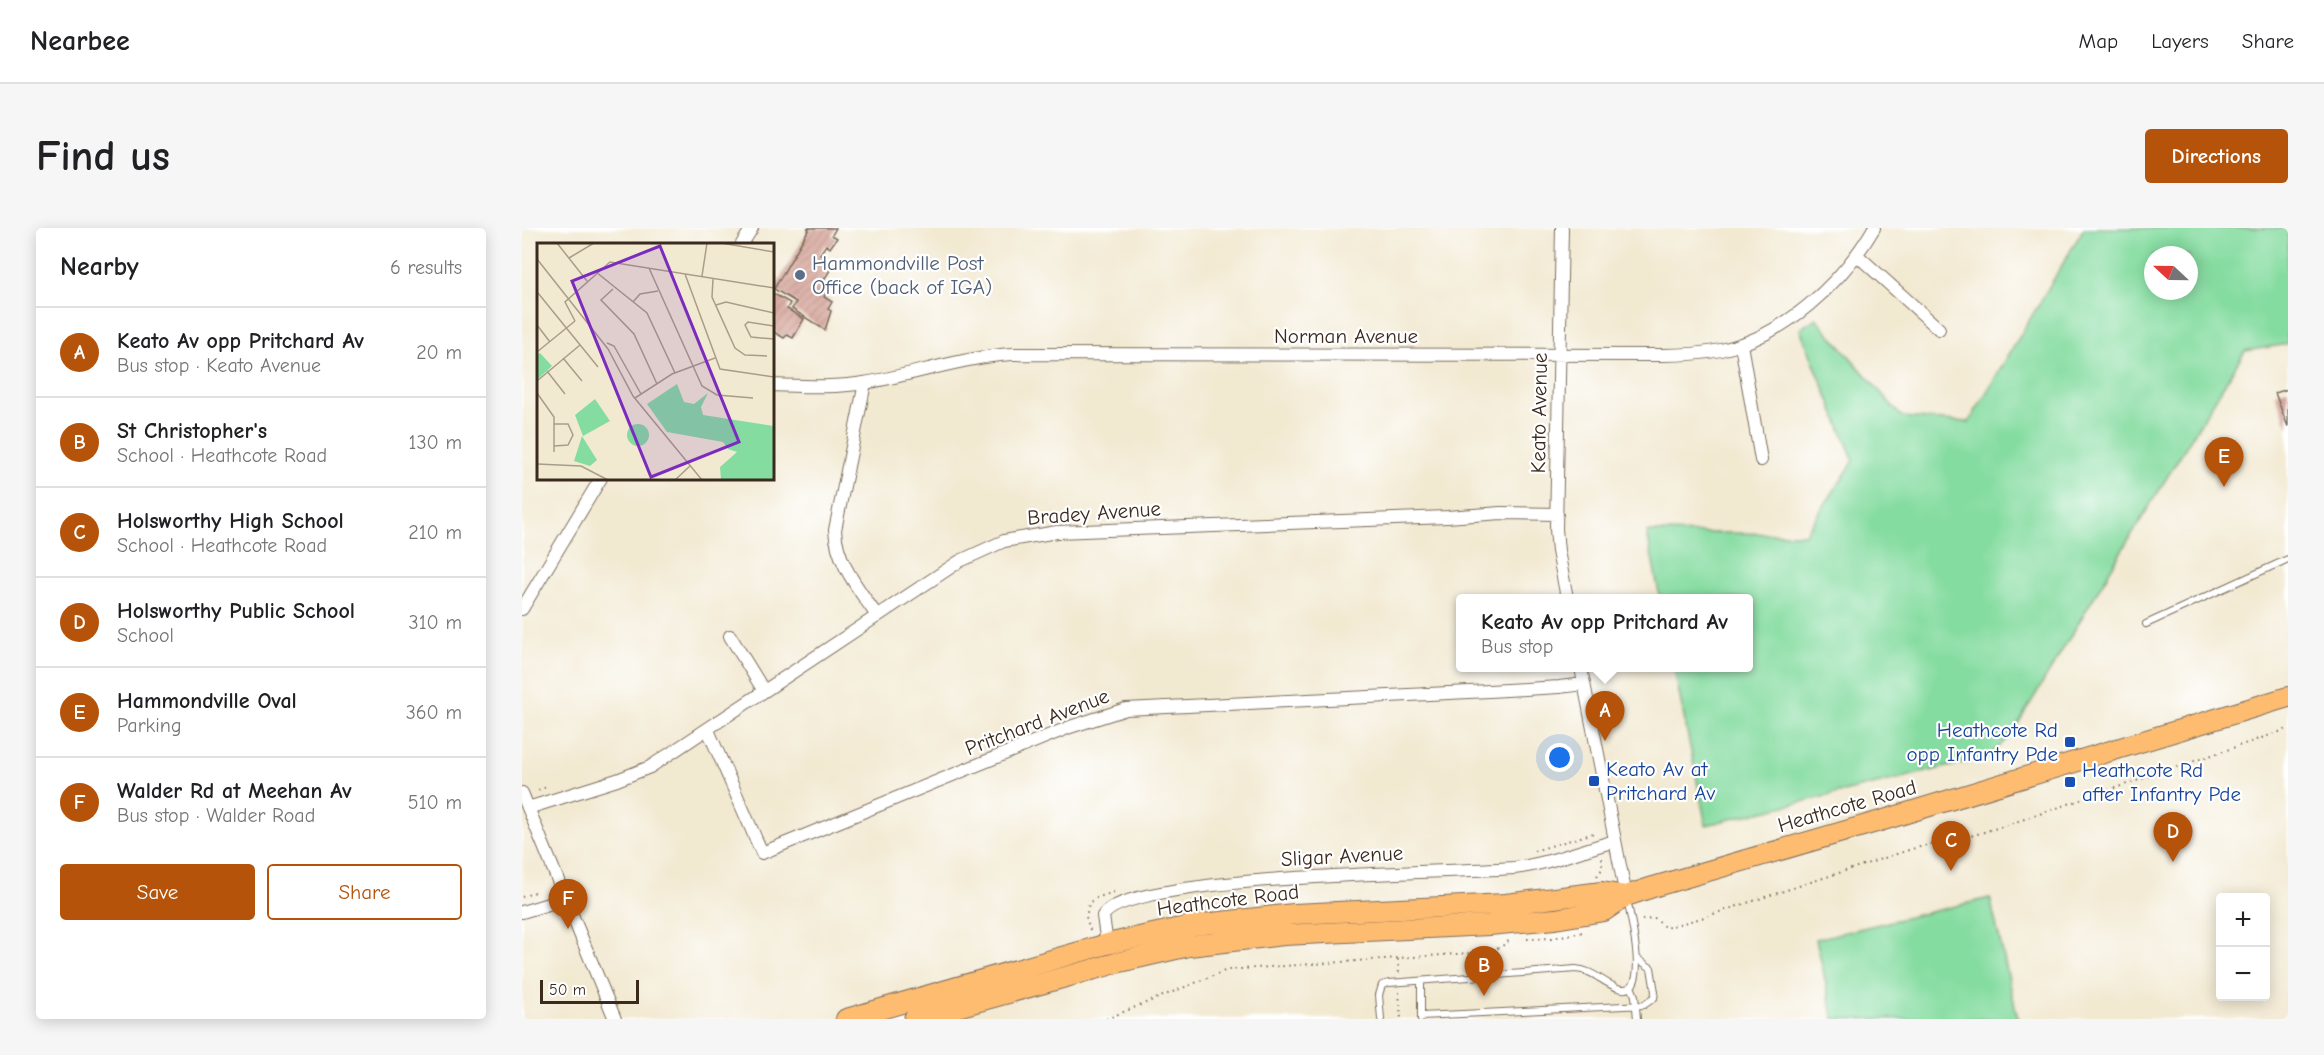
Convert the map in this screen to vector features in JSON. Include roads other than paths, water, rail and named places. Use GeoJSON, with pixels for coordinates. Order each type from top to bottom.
{"type":"FeatureCollection","features":[{"type":"Feature","properties":{"kind":"main road","name":"Heathcote Road"},"geometry":{"type":"LineString","coordinates":[[914,1019],[1120,962],[1201,944],[1284,935],[1489,925],[1555,919],[1605,911],[1626,896],[2288,697]]}},
{"type":"Feature","properties":{"kind":"main road","name":"Heathcote Road"},"geometry":{"type":"LineString","coordinates":[[846,1019],[1107,944],[1194,925],[1269,915],[1506,904],[1602,892],[1626,896]]}},
{"type":"Feature","properties":{"kind":"street"},"geometry":{"type":"LineString","coordinates":[[743,243],[752,228]]}},
{"type":"Feature","properties":{"kind":"street","name":"Keato Avenue"},"geometry":{"type":"LineString","coordinates":[[1562,228],[1556,540],[1566,594]]}},
{"type":"Feature","properties":{"kind":"street","name":"Norman Avenue"},"geometry":{"type":"LineString","coordinates":[[774,385],[832,386],[865,383],[977,358],[1013,354],[1682,355],[1722,350],[1741,344],[1780,324],[1813,301],[1857,255],[1874,228]]}},
{"type":"Feature","properties":{"kind":"street"},"geometry":{"type":"LineString","coordinates":[[1857,255],[1939,329]]}},
{"type":"Feature","properties":{"kind":"street"},"geometry":{"type":"LineString","coordinates":[[1741,344],[1761,460]]}},
{"type":"Feature","properties":{"kind":"street"},"geometry":{"type":"LineString","coordinates":[[865,383],[835,530],[842,562],[877,616]]}},
{"type":"Feature","properties":{"kind":"street"},"geometry":{"type":"LineString","coordinates":[[522,609],[600,480]]}},
{"type":"Feature","properties":{"kind":"street","name":"Bradey Avenue"},"geometry":{"type":"LineString","coordinates":[[528,808],[635,774],[663,759],[976,552],[1004,541],[1032,535],[1085,531],[1501,513],[1557,514]]}},
{"type":"Feature","properties":{"kind":"street"},"geometry":{"type":"LineString","coordinates":[[730,636],[764,691]]}},
{"type":"Feature","properties":{"kind":"street"},"geometry":{"type":"LineString","coordinates":[[1582,672],[1626,896]]}},
{"type":"Feature","properties":{"kind":"street","name":"Pritchard Avenue"},"geometry":{"type":"LineString","coordinates":[[708,730],[762,853],[1070,727],[1125,709],[1584,684]]}},
{"type":"Feature","properties":{"kind":"street"},"geometry":{"type":"LineString","coordinates":[[522,793],[615,1019]]}},
{"type":"Feature","properties":{"kind":"street","name":"Sligar Avenue"},"geometry":{"type":"LineString","coordinates":[[1107,944],[1103,916],[1106,910],[1122,903],[1157,894],[1246,881],[1516,867],[1615,841]]}},
{"type":"Feature","properties":{"kind":"street"},"geometry":{"type":"LineString","coordinates":[[522,912],[565,899]]}},
{"type":"Feature","properties":{"kind":"lane"},"geometry":{"type":"LineString","coordinates":[[2146,624],[2288,559]]}},
{"type":"Feature","properties":{"kind":"lane"},"geometry":{"type":"LineString","coordinates":[[1381,1019],[1378,995],[1382,985],[1576,969],[1592,973],[1618,988],[1631,986],[1636,978],[1638,959],[1626,896]]}},
{"type":"Feature","properties":{"kind":"lane"},"geometry":{"type":"LineString","coordinates":[[1421,981],[1421,1017],[1636,1005],[1650,1002],[1656,992],[1651,969],[1638,959]]}},
{"type":"Feature","properties":{"kind":"lane"},"geometry":{"type":"LineString","coordinates":[[1631,986],[1637,1019]]}},
{"type":"Feature","properties":{"kind":"place","name":"Hammondville Post Office (back of IGA)"},"geometry":{"type":"Point","coordinates":[800,275]}},
{"type":"Feature","properties":{"kind":"place","name":"Hammondville Oval"},"geometry":{"type":"Point","coordinates":[2224,487]}},
{"type":"Feature","properties":{"kind":"place","name":"Keato Av opp Pritchard Av"},"geometry":{"type":"Point","coordinates":[1605,741]}},
{"type":"Feature","properties":{"kind":"place","name":"Heathcote Rd opp Infantry Pde"},"geometry":{"type":"Point","coordinates":[2070,742]}},
{"type":"Feature","properties":{"kind":"place","name":"Keato Av at Pritchard Av"},"geometry":{"type":"Point","coordinates":[1594,781]}},
{"type":"Feature","properties":{"kind":"place","name":"Heathcote Rd after Infantry Pde"},"geometry":{"type":"Point","coordinates":[2070,782]}},
{"type":"Feature","properties":{"kind":"place","name":"Holsworthy Public School"},"geometry":{"type":"Point","coordinates":[2173,862]}},
{"type":"Feature","properties":{"kind":"place","name":"Holsworthy High School"},"geometry":{"type":"Point","coordinates":[1951,871]}},
{"type":"Feature","properties":{"kind":"place","name":"Walder Rd at Meehan Av"},"geometry":{"type":"Point","coordinates":[568,929]}},
{"type":"Feature","properties":{"kind":"place","name":"St Christopher's"},"geometry":{"type":"Point","coordinates":[1484,996]}}]}
